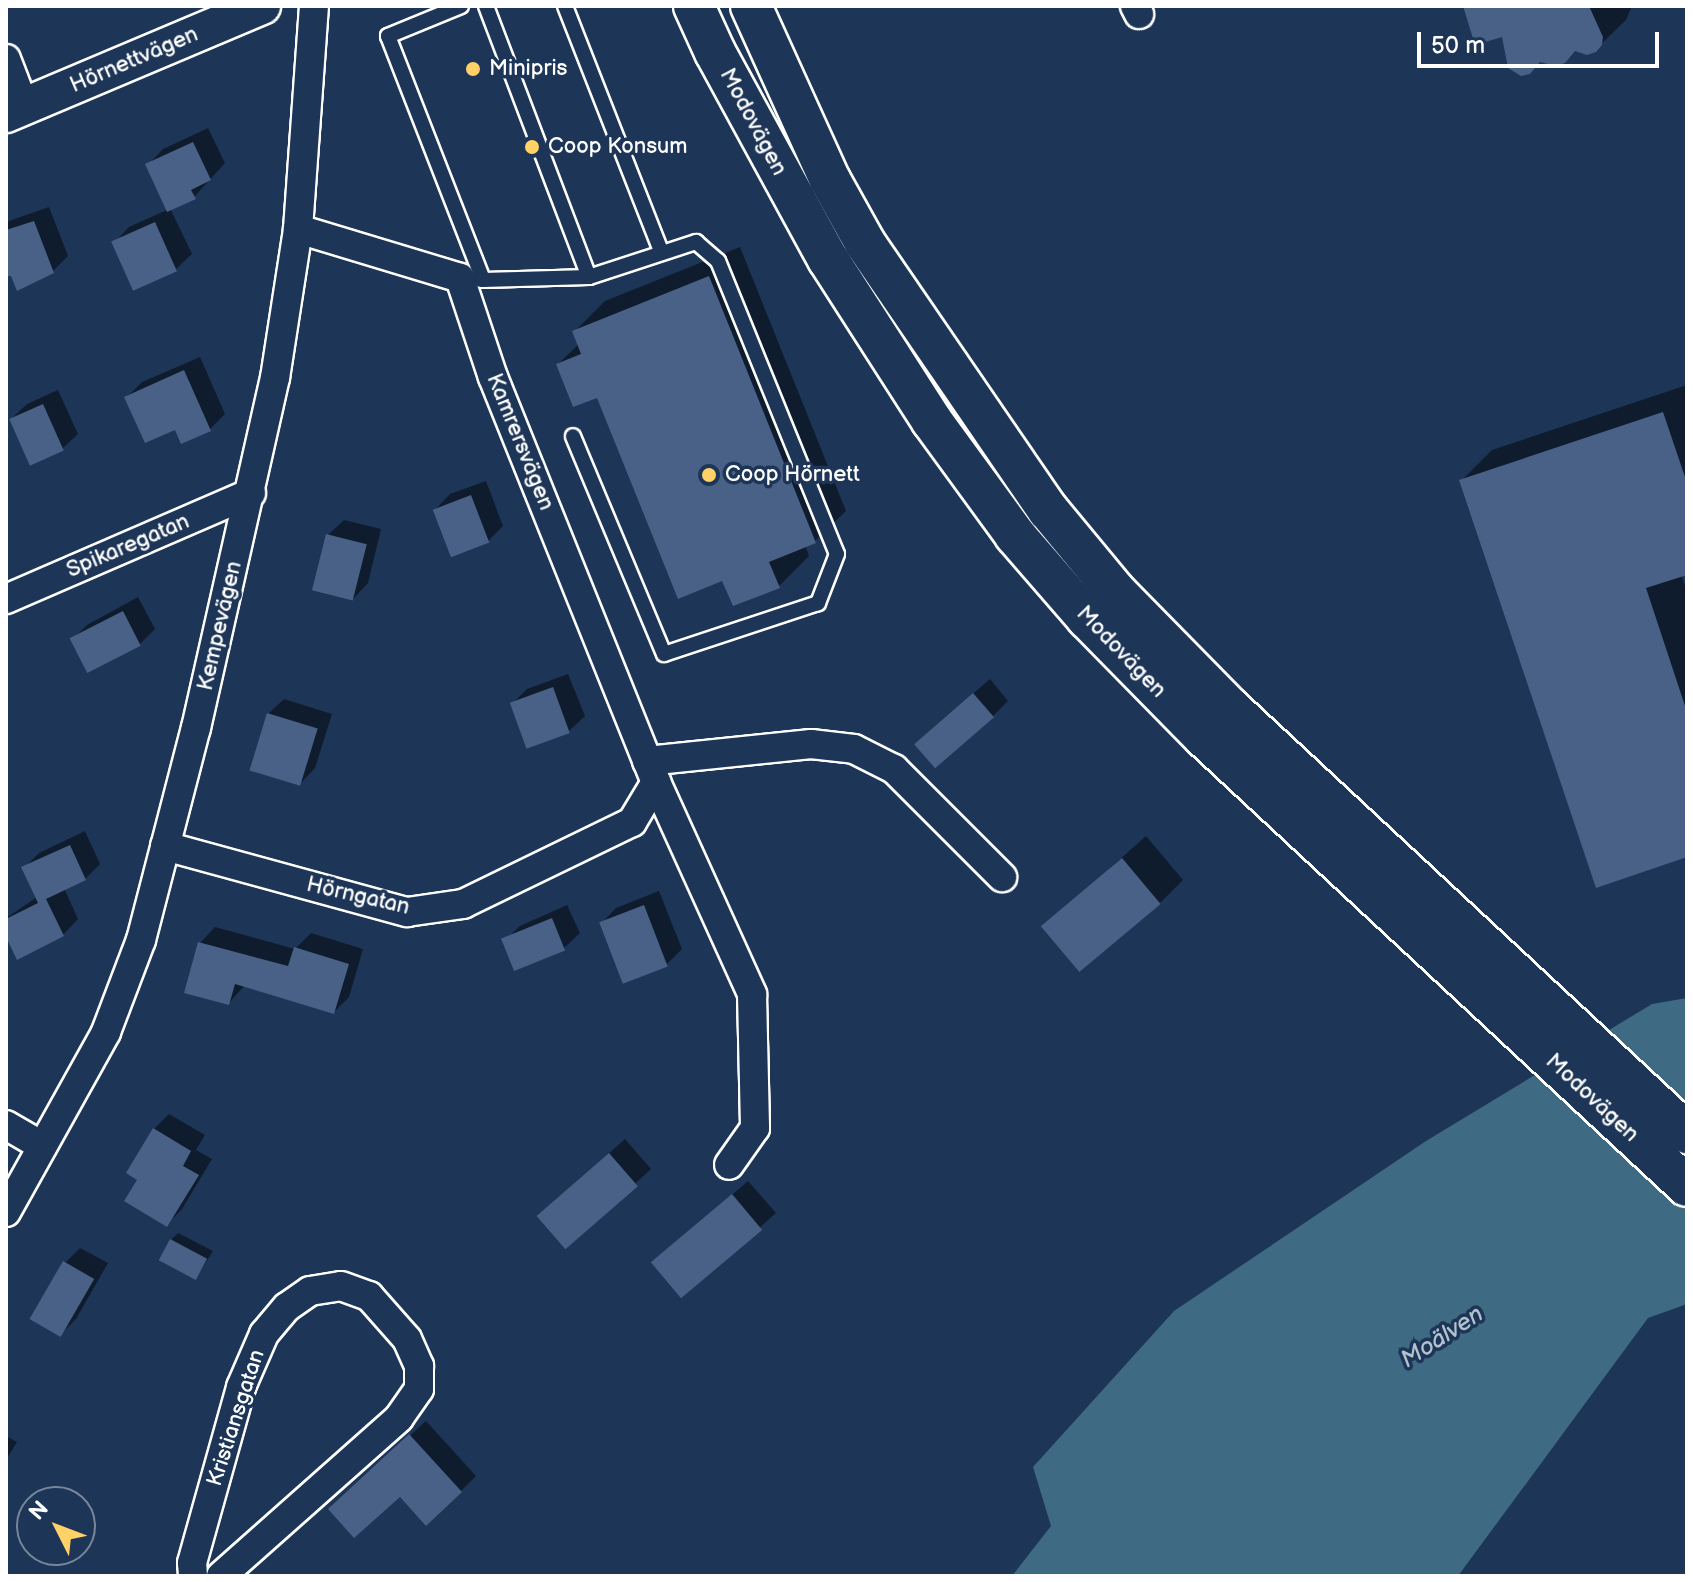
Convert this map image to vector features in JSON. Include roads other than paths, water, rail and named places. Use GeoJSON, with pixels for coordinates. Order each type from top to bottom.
{"type":"FeatureCollection","features":[{"type":"Feature","properties":{"kind":"main road","name":"Modovägen"},"geometry":{"type":"LineString","coordinates":[[694,6],[828,259],[932,421],[1015,535],[1087,618],[1204,737],[1687,1186]]}},
{"type":"Feature","properties":{"kind":"main road","name":"Modovägen"},"geometry":{"type":"LineString","coordinates":[[751,6],[830,180],[865,243],[1048,510],[1115,591],[1231,709],[1687,1133]]}},
{"type":"Feature","properties":{"kind":"street","name":"Hörnettvägen"},"geometry":{"type":"LineString","coordinates":[[15,110],[262,6]]}},
{"type":"Feature","properties":{"kind":"street","name":"Kempevägen"},"geometry":{"type":"LineString","coordinates":[[6,1212],[106,1032],[141,940],[251,493],[275,378],[298,229],[314,6]]}},
{"type":"Feature","properties":{"kind":"street"},"geometry":{"type":"LineString","coordinates":[[6,59],[15,110]]}},
{"type":"Feature","properties":{"kind":"street"},"geometry":{"type":"LineString","coordinates":[[298,229],[472,279]]}},
{"type":"Feature","properties":{"kind":"street","name":"Kamrersvägen"},"geometry":{"type":"LineString","coordinates":[[472,279],[493,377],[652,771],[752,994],[755,1128],[729,1165]]}},
{"type":"Feature","properties":{"kind":"street","name":"Spikaregatan"},"geometry":{"type":"LineString","coordinates":[[6,599],[251,493]]}},
{"type":"Feature","properties":{"kind":"street"},"geometry":{"type":"LineString","coordinates":[[652,771],[811,744],[854,749],[894,769],[1002,877]]}},
{"type":"Feature","properties":{"kind":"street","name":"Hörngatan"},"geometry":{"type":"LineString","coordinates":[[165,846],[407,912],[463,904],[632,822],[652,771]]}},
{"type":"Feature","properties":{"kind":"street"},"geometry":{"type":"LineString","coordinates":[[6,1125],[42,1146]]}},
{"type":"Feature","properties":{"kind":"street","name":"Kristiansgatan"},"geometry":{"type":"LineString","coordinates":[[193,1576],[192,1563],[241,1387],[264,1334],[287,1307],[310,1291],[341,1286],[369,1296],[407,1339],[419,1366],[419,1389],[399,1418],[221,1576]]}},
{"type":"Feature","properties":{"kind":"lane"},"geometry":{"type":"LineString","coordinates":[[461,6],[388,36],[472,279],[589,277],[696,242],[718,261],[837,554],[818,603],[664,654],[573,436]]}},
{"type":"Feature","properties":{"kind":"lane"},"geometry":{"type":"LineString","coordinates":[[486,6],[589,277]]}},
{"type":"Feature","properties":{"kind":"lane"},"geometry":{"type":"LineString","coordinates":[[565,6],[662,253]]}},
{"type":"Feature","properties":{"kind":"water","name":"Moälven"},"geometry":{"type":"Polygon","coordinates":[[[1687,998],[1687,1304],[1648,1318],[1458,1576],[1012,1576],[1051,1526],[1033,1467],[1174,1311],[1426,1141],[1652,1004],[1687,998]]]}},
{"type":"Feature","properties":{"kind":"place","name":"Minipris"},"geometry":{"type":"Point","coordinates":[473,69]}},
{"type":"Feature","properties":{"kind":"place","name":"Coop Konsum"},"geometry":{"type":"Point","coordinates":[532,147]}},
{"type":"Feature","properties":{"kind":"place","name":"Coop Hörnett"},"geometry":{"type":"Point","coordinates":[709,475]}}]}
